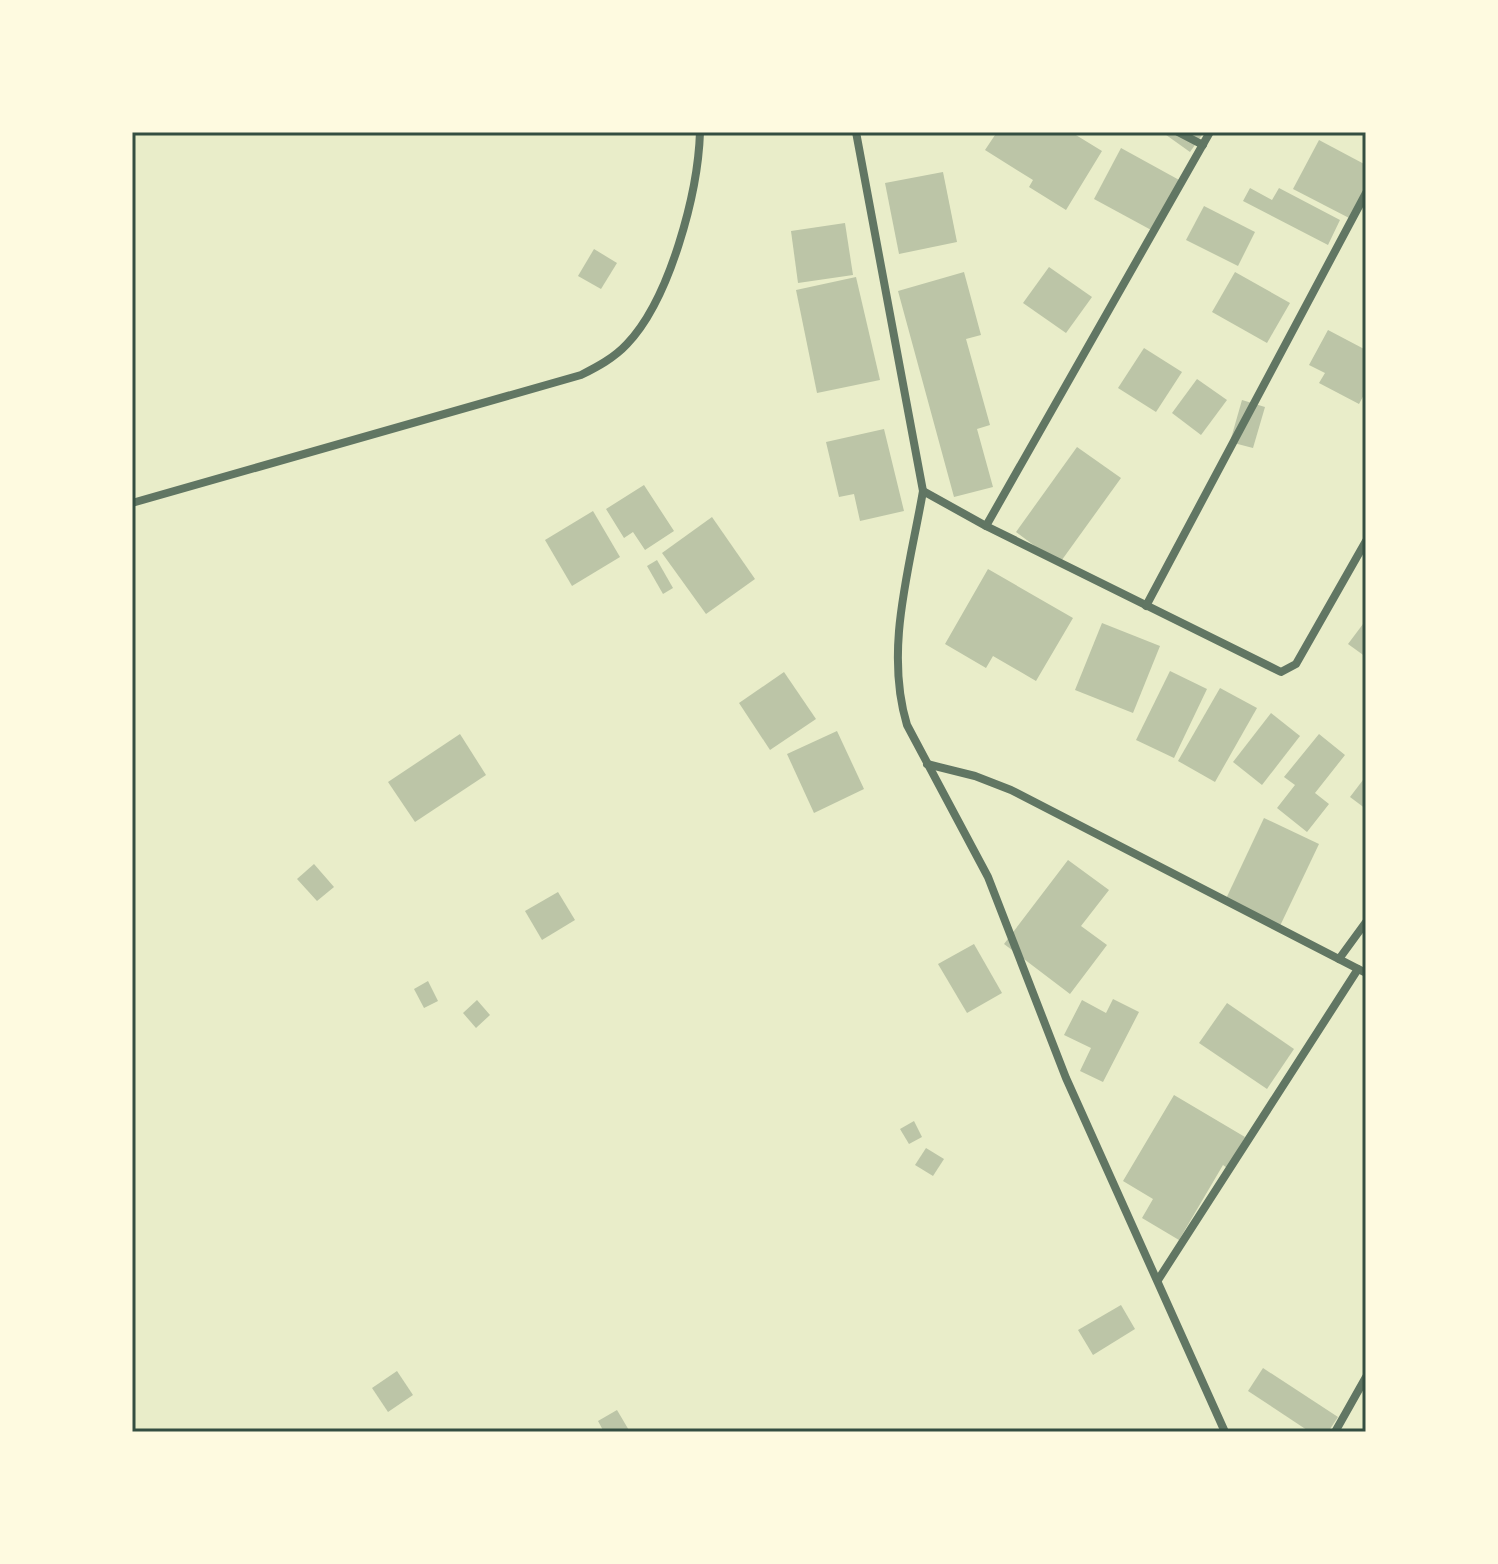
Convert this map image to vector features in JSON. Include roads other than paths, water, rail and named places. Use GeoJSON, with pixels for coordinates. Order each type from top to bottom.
{"type":"FeatureCollection","features":[{"type":"Feature","properties":{"kind":"street"},"geometry":{"type":"LineString","coordinates":[[132,503],[581,375],[604,363],[627,344],[645,319],[663,284],[688,216],[696,181],[700,132]]}},
{"type":"Feature","properties":{"kind":"street"},"geometry":{"type":"LineString","coordinates":[[856,132],[923,491],[896,665],[901,704],[907,725],[988,877],[1066,1078],[1225,1432]]}},
{"type":"Feature","properties":{"kind":"street"},"geometry":{"type":"LineString","coordinates":[[1178,132],[1203,145]]}},
{"type":"Feature","properties":{"kind":"street"},"geometry":{"type":"LineString","coordinates":[[986,526],[1210,132]]}},
{"type":"Feature","properties":{"kind":"street"},"geometry":{"type":"LineString","coordinates":[[1146,606],[1366,193]]}},
{"type":"Feature","properties":{"kind":"street"},"geometry":{"type":"LineString","coordinates":[[923,491],[986,526],[1281,672],[1296,664],[1366,541]]}},
{"type":"Feature","properties":{"kind":"street"},"geometry":{"type":"LineString","coordinates":[[927,764],[975,776],[1011,790],[1362,971],[1158,1280]]}},
{"type":"Feature","properties":{"kind":"street"},"geometry":{"type":"LineString","coordinates":[[1339,959],[1366,922]]}},
{"type":"Feature","properties":{"kind":"street"},"geometry":{"type":"LineString","coordinates":[[1335,1432],[1366,1377]]}}]}
